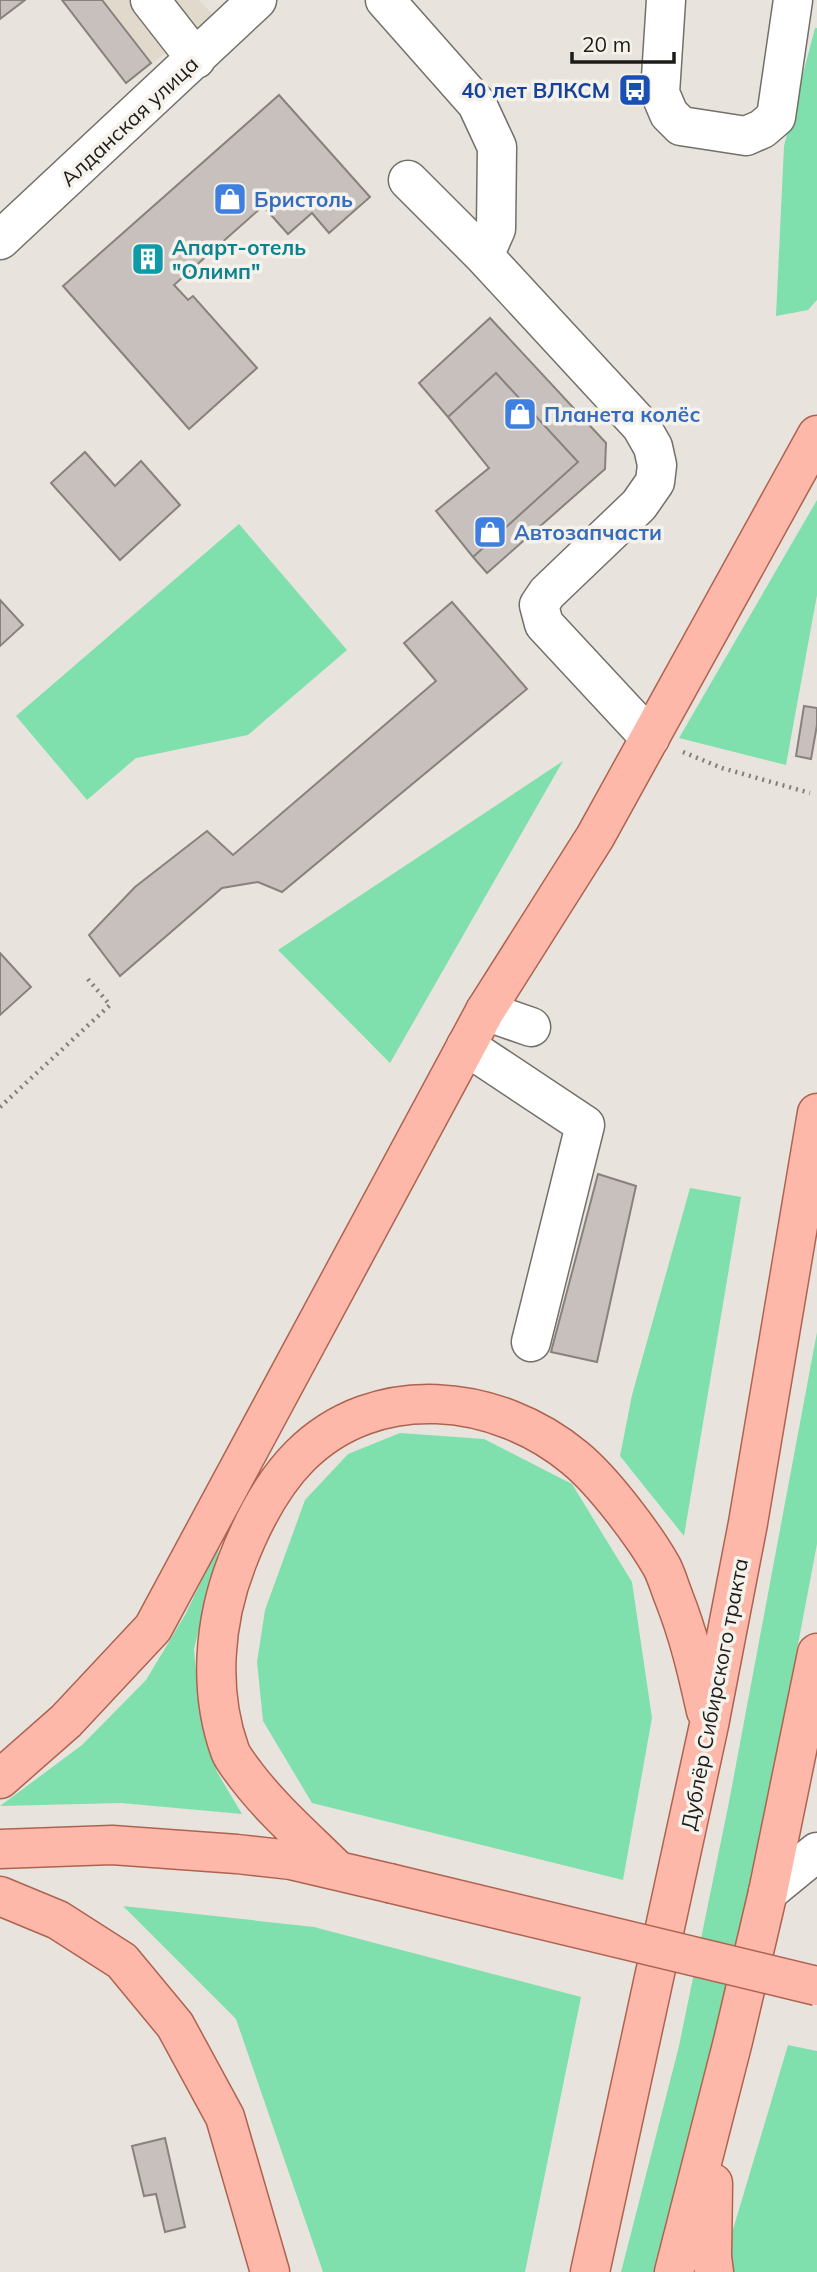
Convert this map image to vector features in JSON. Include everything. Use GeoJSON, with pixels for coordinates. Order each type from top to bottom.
{"type":"FeatureCollection","features":[{"type":"Feature","properties":{"kind":"main road"},"geometry":{"type":"LineString","coordinates":[[0,1779],[66,1721],[153,1628],[485,1011],[595,837],[817,435]]}},
{"type":"Feature","properties":{"kind":"main road","name":"Дублёр Сибирского тракта"},"geometry":{"type":"LineString","coordinates":[[590,2272],[610,2190],[709,1725],[748,1523],[817,1113]]}},
{"type":"Feature","properties":{"kind":"main road"},"geometry":{"type":"LineString","coordinates":[[338,1871],[262,1797],[231,1754],[221,1712],[216,1671],[219,1624],[230,1578],[249,1530],[274,1487],[301,1456],[331,1431],[371,1412],[409,1404],[453,1404],[492,1413],[533,1431],[576,1458],[622,1508],[663,1568],[689,1637],[709,1725]]}},
{"type":"Feature","properties":{"kind":"main road"},"geometry":{"type":"LineString","coordinates":[[674,2272],[768,1892],[817,1653]]}},
{"type":"Feature","properties":{"kind":"main road"},"geometry":{"type":"LineString","coordinates":[[0,1849],[112,1845],[277,1859],[338,1871],[817,1986]]}},
{"type":"Feature","properties":{"kind":"main road"},"geometry":{"type":"LineString","coordinates":[[0,1896],[58,1920],[121,1962],[175,2025],[225,2117],[270,2272]]}},
{"type":"Feature","properties":{"kind":"main road"},"geometry":{"type":"LineString","coordinates":[[715,2272],[712,2257],[712,2191],[733,2041]]}},
{"type":"Feature","properties":{"kind":"street"},"geometry":{"type":"LineString","coordinates":[[150,0],[196,59]]}},
{"type":"Feature","properties":{"kind":"street","name":"Алданская улица"},"geometry":{"type":"LineString","coordinates":[[0,240],[257,0]]}},
{"type":"Feature","properties":{"kind":"street"},"geometry":{"type":"LineString","coordinates":[[385,0],[477,104],[497,147],[496,229],[484,256]]}},
{"type":"Feature","properties":{"kind":"street"},"geometry":{"type":"LineString","coordinates":[[666,0],[660,93],[669,114],[681,127],[746,136],[761,129],[776,117],[793,0]]}},
{"type":"Feature","properties":{"kind":"street"},"geometry":{"type":"LineString","coordinates":[[408,180],[484,256],[641,426],[653,446],[657,464],[655,482],[639,505],[547,593],[539,606],[544,624],[650,738]]}},
{"type":"Feature","properties":{"kind":"street"},"geometry":{"type":"LineString","coordinates":[[485,1011],[531,1027]]}},
{"type":"Feature","properties":{"kind":"street"},"geometry":{"type":"LineString","coordinates":[[466,1046],[585,1125],[531,1342]]}},
{"type":"Feature","properties":{"kind":"street"},"geometry":{"type":"LineString","coordinates":[[768,1892],[817,1852]]}},
{"type":"Feature","properties":{"kind":"path"},"geometry":{"type":"LineString","coordinates":[[650,738],[722,768],[810,793]]}},
{"type":"Feature","properties":{"kind":"path"},"geometry":{"type":"LineString","coordinates":[[0,1107],[110,1005],[87,978]]}},
{"type":"Feature","properties":{"kind":"shaded area"},"geometry":{"type":"Polygon","coordinates":[[[62,0],[199,0],[214,16],[126,83],[62,0]]]}},
{"type":"Feature","properties":{"kind":"green space"},"geometry":{"type":"Polygon","coordinates":[[[815,28],[817,300],[808,310],[776,316],[784,146],[815,28]]]}},
{"type":"Feature","properties":{"kind":"green space"},"geometry":{"type":"Polygon","coordinates":[[[817,500],[817,595],[786,765],[679,738],[817,500]]]}},
{"type":"Feature","properties":{"kind":"green space"},"geometry":{"type":"Polygon","coordinates":[[[239,524],[347,650],[248,735],[136,758],[87,800],[16,716],[239,524]]]}},
{"type":"Feature","properties":{"kind":"green space"},"geometry":{"type":"Polygon","coordinates":[[[563,761],[390,1063],[278,950],[563,761]]]}},
{"type":"Feature","properties":{"kind":"green space"},"geometry":{"type":"Polygon","coordinates":[[[690,1188],[741,1197],[684,1536],[620,1456],[632,1395],[690,1188]]]}},
{"type":"Feature","properties":{"kind":"green space"},"geometry":{"type":"Polygon","coordinates":[[[817,1332],[817,1544],[782,1729],[708,2080],[660,2272],[621,2272],[679,2046],[729,1802],[817,1332]]]}},
{"type":"Feature","properties":{"kind":"green space"},"geometry":{"type":"Polygon","coordinates":[[[400,1433],[484,1439],[572,1484],[632,1582],[652,1718],[623,1880],[312,1803],[263,1721],[257,1662],[265,1610],[305,1500],[348,1454],[400,1433]]]}},
{"type":"Feature","properties":{"kind":"green space"},"geometry":{"type":"Polygon","coordinates":[[[221,1541],[194,1649],[201,1718],[217,1772],[242,1814],[121,1803],[0,1806],[82,1745],[146,1680],[185,1615],[221,1541]]]}},
{"type":"Feature","properties":{"kind":"green space"},"geometry":{"type":"Polygon","coordinates":[[[123,1906],[314,1927],[581,1997],[525,2272],[323,2272],[236,2019],[123,1906]]]}},
{"type":"Feature","properties":{"kind":"green space"},"geometry":{"type":"Polygon","coordinates":[[[788,2045],[817,2051],[817,2272],[729,2272],[726,2253],[788,2045]]]}},
{"type":"Feature","properties":{"kind":"building"},"geometry":{"type":"Polygon","coordinates":[[[0,0],[25,0],[0,19],[0,0]]]}},
{"type":"Feature","properties":{"kind":"building"},"geometry":{"type":"Polygon","coordinates":[[[62,0],[102,0],[151,63],[126,83],[62,0]]]}},
{"type":"Feature","properties":{"kind":"building","name":"Апарт-отель \"Олимп\""},"geometry":{"type":"Polygon","coordinates":[[[279,95],[370,197],[329,233],[312,213],[288,234],[263,206],[174,285],[188,300],[193,296],[257,368],[189,429],[63,286],[279,95]]]}},
{"type":"Feature","properties":{"kind":"building"},"geometry":{"type":"Polygon","coordinates":[[[490,318],[606,443],[605,469],[487,573],[473,557],[578,462],[496,373],[448,417],[419,383],[490,318]]]}},
{"type":"Feature","properties":{"kind":"building"},"geometry":{"type":"Polygon","coordinates":[[[496,373],[578,462],[473,557],[436,511],[489,468],[448,417],[496,373]]]}},
{"type":"Feature","properties":{"kind":"building"},"geometry":{"type":"Polygon","coordinates":[[[85,452],[115,486],[141,461],[180,505],[120,560],[51,483],[85,452]]]}},
{"type":"Feature","properties":{"kind":"building"},"geometry":{"type":"Polygon","coordinates":[[[0,600],[23,625],[0,646],[0,600]]]}},
{"type":"Feature","properties":{"kind":"building"},"geometry":{"type":"Polygon","coordinates":[[[452,602],[527,689],[282,892],[258,882],[222,888],[120,976],[89,935],[135,887],[207,831],[233,855],[436,681],[404,643],[452,602]]]}},
{"type":"Feature","properties":{"kind":"building"},"geometry":{"type":"Polygon","coordinates":[[[804,706],[817,708],[811,759],[796,756],[804,706]]]}},
{"type":"Feature","properties":{"kind":"building"},"geometry":{"type":"Polygon","coordinates":[[[0,953],[31,987],[0,1015],[0,953]]]}},
{"type":"Feature","properties":{"kind":"building"},"geometry":{"type":"Polygon","coordinates":[[[598,1174],[636,1186],[597,1362],[551,1352],[598,1174]]]}},
{"type":"Feature","properties":{"kind":"building"},"geometry":{"type":"Polygon","coordinates":[[[165,2138],[185,2227],[165,2232],[156,2194],[144,2196],[132,2146],[165,2138]]]}},
{"type":"Feature","properties":{"kind":"place","name":"40 лет ВЛКСМ"},"geometry":{"type":"Point","coordinates":[635,90]}},
{"type":"Feature","properties":{"kind":"place","name":"Бристоль"},"geometry":{"type":"Point","coordinates":[230,199]}},
{"type":"Feature","properties":{"kind":"place","name":"Апарт-отель \"Олимп\""},"geometry":{"type":"Point","coordinates":[148,259]}},
{"type":"Feature","properties":{"kind":"place","name":"Планета колёс"},"geometry":{"type":"Point","coordinates":[520,414]}},
{"type":"Feature","properties":{"kind":"place","name":"Автозапчасти"},"geometry":{"type":"Point","coordinates":[490,532]}}]}
